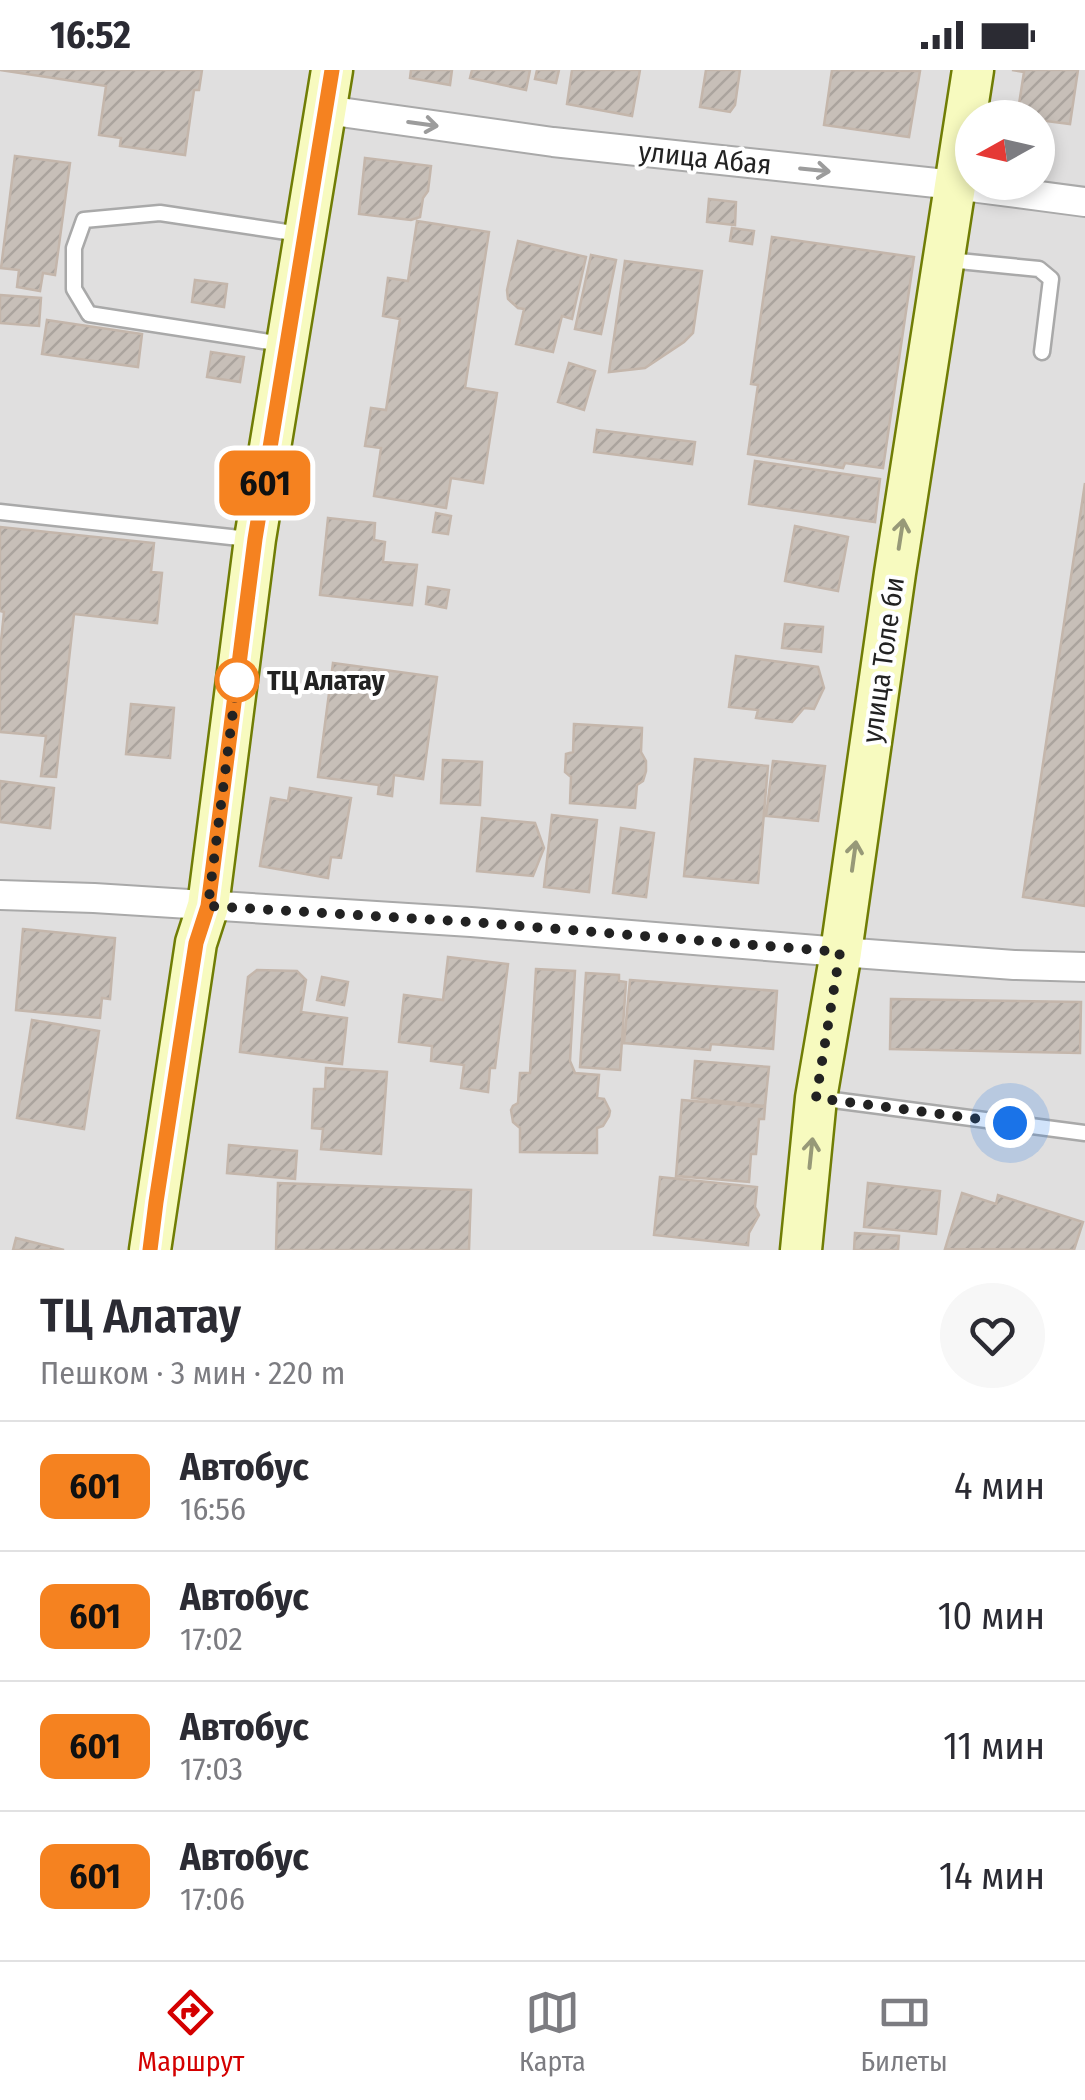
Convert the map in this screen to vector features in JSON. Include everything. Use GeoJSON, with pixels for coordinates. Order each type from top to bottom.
{"type":"FeatureCollection","features":[{"type":"Feature","properties":{"kind":"main road"},"geometry":{"type":"LineString","coordinates":[[150,1250],[196,943],[208,906],[255,539],[332,70]]}},
{"type":"Feature","properties":{"kind":"main road","name":"улица Толе би"},"geometry":{"type":"LineString","coordinates":[[968,100],[972,70]]}},
{"type":"Feature","properties":{"kind":"main road","name":"улица Толе би"},"geometry":{"type":"LineString","coordinates":[[801,1250],[816,1098],[955,184]]}},
{"type":"Feature","properties":{"kind":"street","name":"улица Абая"},"geometry":{"type":"LineString","coordinates":[[326,110],[553,142],[955,184]]}},
{"type":"Feature","properties":{"kind":"street","name":"улица Абая"},"geometry":{"type":"LineString","coordinates":[[1055,198],[1085,202]]}},
{"type":"Feature","properties":{"kind":"street"},"geometry":{"type":"LineString","coordinates":[[0,895],[471,922],[1014,965],[1085,967]]}},
{"type":"Feature","properties":{"kind":"lane"},"geometry":{"type":"LineString","coordinates":[[287,345],[89,314],[74,289],[74,248],[84,220],[160,212],[306,235]]}},
{"type":"Feature","properties":{"kind":"lane"},"geometry":{"type":"LineString","coordinates":[[945,259],[1039,269],[1050,280],[1042,352]]}},
{"type":"Feature","properties":{"kind":"lane"},"geometry":{"type":"LineString","coordinates":[[0,512],[255,539]]}},
{"type":"Feature","properties":{"kind":"lane"},"geometry":{"type":"LineString","coordinates":[[816,1098],[1085,1133]]}},
{"type":"Feature","properties":{"kind":"shaded area"},"geometry":{"type":"Polygon","coordinates":[[[0,70],[1085,70],[1085,1250],[0,1250],[0,70]]]}},
{"type":"Feature","properties":{"kind":"building"},"geometry":{"type":"Polygon","coordinates":[[[0,70],[202,70],[199,90],[194,90],[185,155],[120,146],[121,138],[99,135],[106,86],[0,70]]]}},
{"type":"Feature","properties":{"kind":"building"},"geometry":{"type":"Polygon","coordinates":[[[411,70],[452,70],[450,85],[410,78],[411,70]]]}},
{"type":"Feature","properties":{"kind":"building"},"geometry":{"type":"Polygon","coordinates":[[[472,70],[530,70],[526,90],[470,78],[472,70]]]}},
{"type":"Feature","properties":{"kind":"building"},"geometry":{"type":"Polygon","coordinates":[[[537,70],[559,70],[556,83],[535,79],[537,70]]]}},
{"type":"Feature","properties":{"kind":"building"},"geometry":{"type":"Polygon","coordinates":[[[572,70],[640,70],[632,116],[567,104],[572,70]]]}},
{"type":"Feature","properties":{"kind":"building"},"geometry":{"type":"Polygon","coordinates":[[[706,70],[740,70],[735,105],[730,112],[700,107],[706,70]]]}},
{"type":"Feature","properties":{"kind":"building"},"geometry":{"type":"Polygon","coordinates":[[[832,70],[920,71],[909,137],[824,125],[832,70]]]}},
{"type":"Feature","properties":{"kind":"building"},"geometry":{"type":"Polygon","coordinates":[[[1012,70],[1078,70],[1070,124],[1055,122],[1055,100],[1020,100],[1024,72],[1012,70]]]}},
{"type":"Feature","properties":{"kind":"building"},"geometry":{"type":"Polygon","coordinates":[[[15,156],[70,163],[55,275],[43,273],[40,291],[17,287],[19,270],[1,268],[15,156]]]}},
{"type":"Feature","properties":{"kind":"building"},"geometry":{"type":"Polygon","coordinates":[[[365,158],[431,166],[420,217],[411,220],[359,214],[365,158]]]}},
{"type":"Feature","properties":{"kind":"building"},"geometry":{"type":"Polygon","coordinates":[[[709,199],[736,202],[735,225],[707,222],[709,199]]]}},
{"type":"Feature","properties":{"kind":"building"},"geometry":{"type":"Polygon","coordinates":[[[417,221],[489,232],[465,388],[497,393],[483,483],[451,478],[446,508],[374,496],[381,448],[365,446],[371,408],[386,410],[400,319],[383,316],[388,278],[408,281],[417,221]]]}},
{"type":"Feature","properties":{"kind":"building"},"geometry":{"type":"Polygon","coordinates":[[[732,228],[754,231],[752,244],[730,241],[732,228]]]}},
{"type":"Feature","properties":{"kind":"building"},"geometry":{"type":"Polygon","coordinates":[[[772,237],[914,257],[883,468],[845,463],[843,468],[748,454],[758,385],[751,384],[772,237]]]}},
{"type":"Feature","properties":{"kind":"building"},"geometry":{"type":"Polygon","coordinates":[[[518,241],[586,257],[572,319],[562,316],[553,352],[516,344],[524,309],[508,299],[507,290],[518,241]]]}},
{"type":"Feature","properties":{"kind":"building"},"geometry":{"type":"Polygon","coordinates":[[[591,255],[616,260],[601,334],[575,329],[591,255]]]}},
{"type":"Feature","properties":{"kind":"building"},"geometry":{"type":"Polygon","coordinates":[[[625,261],[702,271],[693,333],[645,368],[609,372],[625,261]]]}},
{"type":"Feature","properties":{"kind":"building"},"geometry":{"type":"Polygon","coordinates":[[[195,280],[227,284],[224,307],[192,302],[195,280]]]}},
{"type":"Feature","properties":{"kind":"building"},"geometry":{"type":"Polygon","coordinates":[[[0,295],[41,298],[39,326],[0,323],[0,295]]]}},
{"type":"Feature","properties":{"kind":"building"},"geometry":{"type":"Polygon","coordinates":[[[47,320],[142,334],[138,367],[42,354],[47,320]]]}},
{"type":"Feature","properties":{"kind":"building"},"geometry":{"type":"Polygon","coordinates":[[[211,352],[244,357],[240,382],[207,377],[211,352]]]}},
{"type":"Feature","properties":{"kind":"building"},"geometry":{"type":"Polygon","coordinates":[[[569,363],[595,371],[584,410],[558,402],[569,363]]]}},
{"type":"Feature","properties":{"kind":"building"},"geometry":{"type":"Polygon","coordinates":[[[597,430],[695,442],[692,464],[594,452],[597,430]]]}},
{"type":"Feature","properties":{"kind":"building"},"geometry":{"type":"Polygon","coordinates":[[[755,461],[880,479],[875,522],[749,504],[755,461]]]}},
{"type":"Feature","properties":{"kind":"building"},"geometry":{"type":"Polygon","coordinates":[[[1085,483],[1085,906],[1023,897],[1085,483]]]}},
{"type":"Feature","properties":{"kind":"building"},"geometry":{"type":"Polygon","coordinates":[[[436,513],[451,516],[448,534],[433,532],[436,513]]]}},
{"type":"Feature","properties":{"kind":"building"},"geometry":{"type":"Polygon","coordinates":[[[328,518],[375,523],[374,540],[385,542],[383,562],[417,565],[412,605],[320,595],[328,518]]]}},
{"type":"Feature","properties":{"kind":"building"},"geometry":{"type":"Polygon","coordinates":[[[795,526],[848,537],[838,591],[785,581],[795,526]]]}},
{"type":"Feature","properties":{"kind":"building"},"geometry":{"type":"Polygon","coordinates":[[[0,527],[154,543],[151,572],[162,573],[157,623],[74,614],[56,777],[41,776],[46,736],[0,732],[4,612],[0,611],[0,527]]]}},
{"type":"Feature","properties":{"kind":"building"},"geometry":{"type":"Polygon","coordinates":[[[428,587],[449,590],[446,608],[426,604],[428,587]]]}},
{"type":"Feature","properties":{"kind":"building"},"geometry":{"type":"Polygon","coordinates":[[[785,624],[823,627],[821,652],[782,648],[785,624]]]}},
{"type":"Feature","properties":{"kind":"building"},"geometry":{"type":"Polygon","coordinates":[[[736,656],[818,667],[824,688],[814,709],[804,708],[792,722],[756,718],[758,710],[729,707],[736,656]]]}},
{"type":"Feature","properties":{"kind":"building"},"geometry":{"type":"Polygon","coordinates":[[[333,663],[437,677],[423,779],[394,775],[392,796],[378,794],[379,785],[318,777],[333,663]]]}},
{"type":"Feature","properties":{"kind":"building"},"geometry":{"type":"Polygon","coordinates":[[[131,704],[174,708],[170,758],[126,754],[131,704]]]}},
{"type":"Feature","properties":{"kind":"building"},"geometry":{"type":"Polygon","coordinates":[[[574,724],[642,728],[641,752],[646,771],[637,785],[635,808],[570,803],[571,777],[565,772],[566,754],[573,752],[574,724]]]}},
{"type":"Feature","properties":{"kind":"building"},"geometry":{"type":"Polygon","coordinates":[[[695,759],[768,766],[758,883],[684,876],[695,759]]]}},
{"type":"Feature","properties":{"kind":"building"},"geometry":{"type":"Polygon","coordinates":[[[443,760],[482,762],[480,805],[441,803],[443,760]]]}},
{"type":"Feature","properties":{"kind":"building"},"geometry":{"type":"Polygon","coordinates":[[[773,761],[825,766],[818,821],[766,816],[773,761]]]}},
{"type":"Feature","properties":{"kind":"building"},"geometry":{"type":"Polygon","coordinates":[[[0,781],[54,788],[50,828],[0,822],[0,781]]]}},
{"type":"Feature","properties":{"kind":"building"},"geometry":{"type":"Polygon","coordinates":[[[290,788],[351,798],[341,858],[331,857],[328,878],[260,866],[271,798],[288,801],[290,788]]]}},
{"type":"Feature","properties":{"kind":"building"},"geometry":{"type":"Polygon","coordinates":[[[552,815],[597,820],[589,892],[544,887],[552,815]]]}},
{"type":"Feature","properties":{"kind":"building"},"geometry":{"type":"Polygon","coordinates":[[[482,818],[535,823],[544,848],[533,876],[477,871],[482,818]]]}},
{"type":"Feature","properties":{"kind":"building"},"geometry":{"type":"Polygon","coordinates":[[[621,828],[654,833],[646,897],[613,893],[621,828]]]}},
{"type":"Feature","properties":{"kind":"building"},"geometry":{"type":"Polygon","coordinates":[[[23,929],[115,938],[110,999],[102,998],[100,1018],[16,1010],[23,929]]]}},
{"type":"Feature","properties":{"kind":"building"},"geometry":{"type":"Polygon","coordinates":[[[448,957],[508,964],[495,1068],[490,1068],[488,1092],[461,1088],[464,1065],[431,1061],[432,1046],[399,1042],[404,995],[443,1000],[448,957]]]}},
{"type":"Feature","properties":{"kind":"building"},"geometry":{"type":"Polygon","coordinates":[[[536,969],[575,971],[570,1061],[575,1073],[599,1075],[597,1098],[604,1099],[610,1111],[603,1126],[597,1128],[597,1153],[520,1152],[520,1128],[513,1122],[511,1110],[518,1103],[520,1073],[530,1073],[536,969]]]}},
{"type":"Feature","properties":{"kind":"building"},"geometry":{"type":"Polygon","coordinates":[[[257,970],[297,971],[306,980],[301,1012],[347,1018],[342,1064],[240,1052],[248,977],[257,970]]]}},
{"type":"Feature","properties":{"kind":"building"},"geometry":{"type":"Polygon","coordinates":[[[586,973],[619,975],[619,981],[626,982],[620,1070],[580,1067],[586,973]]]}},
{"type":"Feature","properties":{"kind":"building"},"geometry":{"type":"Polygon","coordinates":[[[322,977],[348,982],[344,1005],[317,1000],[322,977]]]}},
{"type":"Feature","properties":{"kind":"building"},"geometry":{"type":"Polygon","coordinates":[[[630,980],[777,991],[773,1049],[711,1044],[710,1050],[624,1043],[630,980]]]}},
{"type":"Feature","properties":{"kind":"building"},"geometry":{"type":"Polygon","coordinates":[[[891,999],[1081,1002],[1080,1053],[890,1049],[891,999]]]}},
{"type":"Feature","properties":{"kind":"building"},"geometry":{"type":"Polygon","coordinates":[[[32,1020],[99,1031],[84,1129],[17,1118],[32,1020]]]}},
{"type":"Feature","properties":{"kind":"building"},"geometry":{"type":"Polygon","coordinates":[[[695,1061],[769,1067],[765,1106],[692,1098],[695,1061]]]}},
{"type":"Feature","properties":{"kind":"building"},"geometry":{"type":"Polygon","coordinates":[[[326,1068],[387,1072],[381,1154],[321,1149],[323,1129],[312,1128],[314,1089],[325,1089],[326,1068]]]}},
{"type":"Feature","properties":{"kind":"building"},"geometry":{"type":"Polygon","coordinates":[[[682,1100],[765,1107],[764,1119],[759,1119],[756,1154],[751,1154],[749,1182],[676,1176],[682,1100]]]}},
{"type":"Feature","properties":{"kind":"building"},"geometry":{"type":"Polygon","coordinates":[[[229,1145],[297,1151],[295,1179],[227,1173],[229,1145]]]}},
{"type":"Feature","properties":{"kind":"building"},"geometry":{"type":"Polygon","coordinates":[[[660,1177],[757,1187],[755,1207],[759,1215],[749,1233],[748,1245],[654,1235],[660,1177]]]}},
{"type":"Feature","properties":{"kind":"building"},"geometry":{"type":"Polygon","coordinates":[[[278,1183],[471,1190],[469,1250],[276,1250],[278,1183]]]}},
{"type":"Feature","properties":{"kind":"building"},"geometry":{"type":"Polygon","coordinates":[[[868,1183],[940,1191],[936,1234],[864,1227],[868,1183]]]}},
{"type":"Feature","properties":{"kind":"building"},"geometry":{"type":"Polygon","coordinates":[[[962,1193],[996,1204],[998,1195],[1083,1222],[1074,1250],[945,1249],[962,1193]]]}},
{"type":"Feature","properties":{"kind":"building"},"geometry":{"type":"Polygon","coordinates":[[[855,1233],[899,1236],[898,1250],[854,1250],[855,1233]]]}},
{"type":"Feature","properties":{"kind":"building"},"geometry":{"type":"Polygon","coordinates":[[[16,1238],[64,1250],[13,1250],[16,1238]]]}},
{"type":"Feature","properties":{"kind":"bus line","name":"601"},"geometry":{"type":"LineString","coordinates":[[150,1250],[196,943],[208,906],[255,539],[332,70]]}},
{"type":"Feature","properties":{"kind":"place","name":"ТЦ Алатау"},"geometry":{"type":"Point","coordinates":[237,680]}},
{"type":"Feature","properties":{"kind":"route"},"geometry":{"type":"LineString","coordinates":[[237,680],[208,906],[471,922],[840,952],[816,1098],[1010,1123]]}}]}
